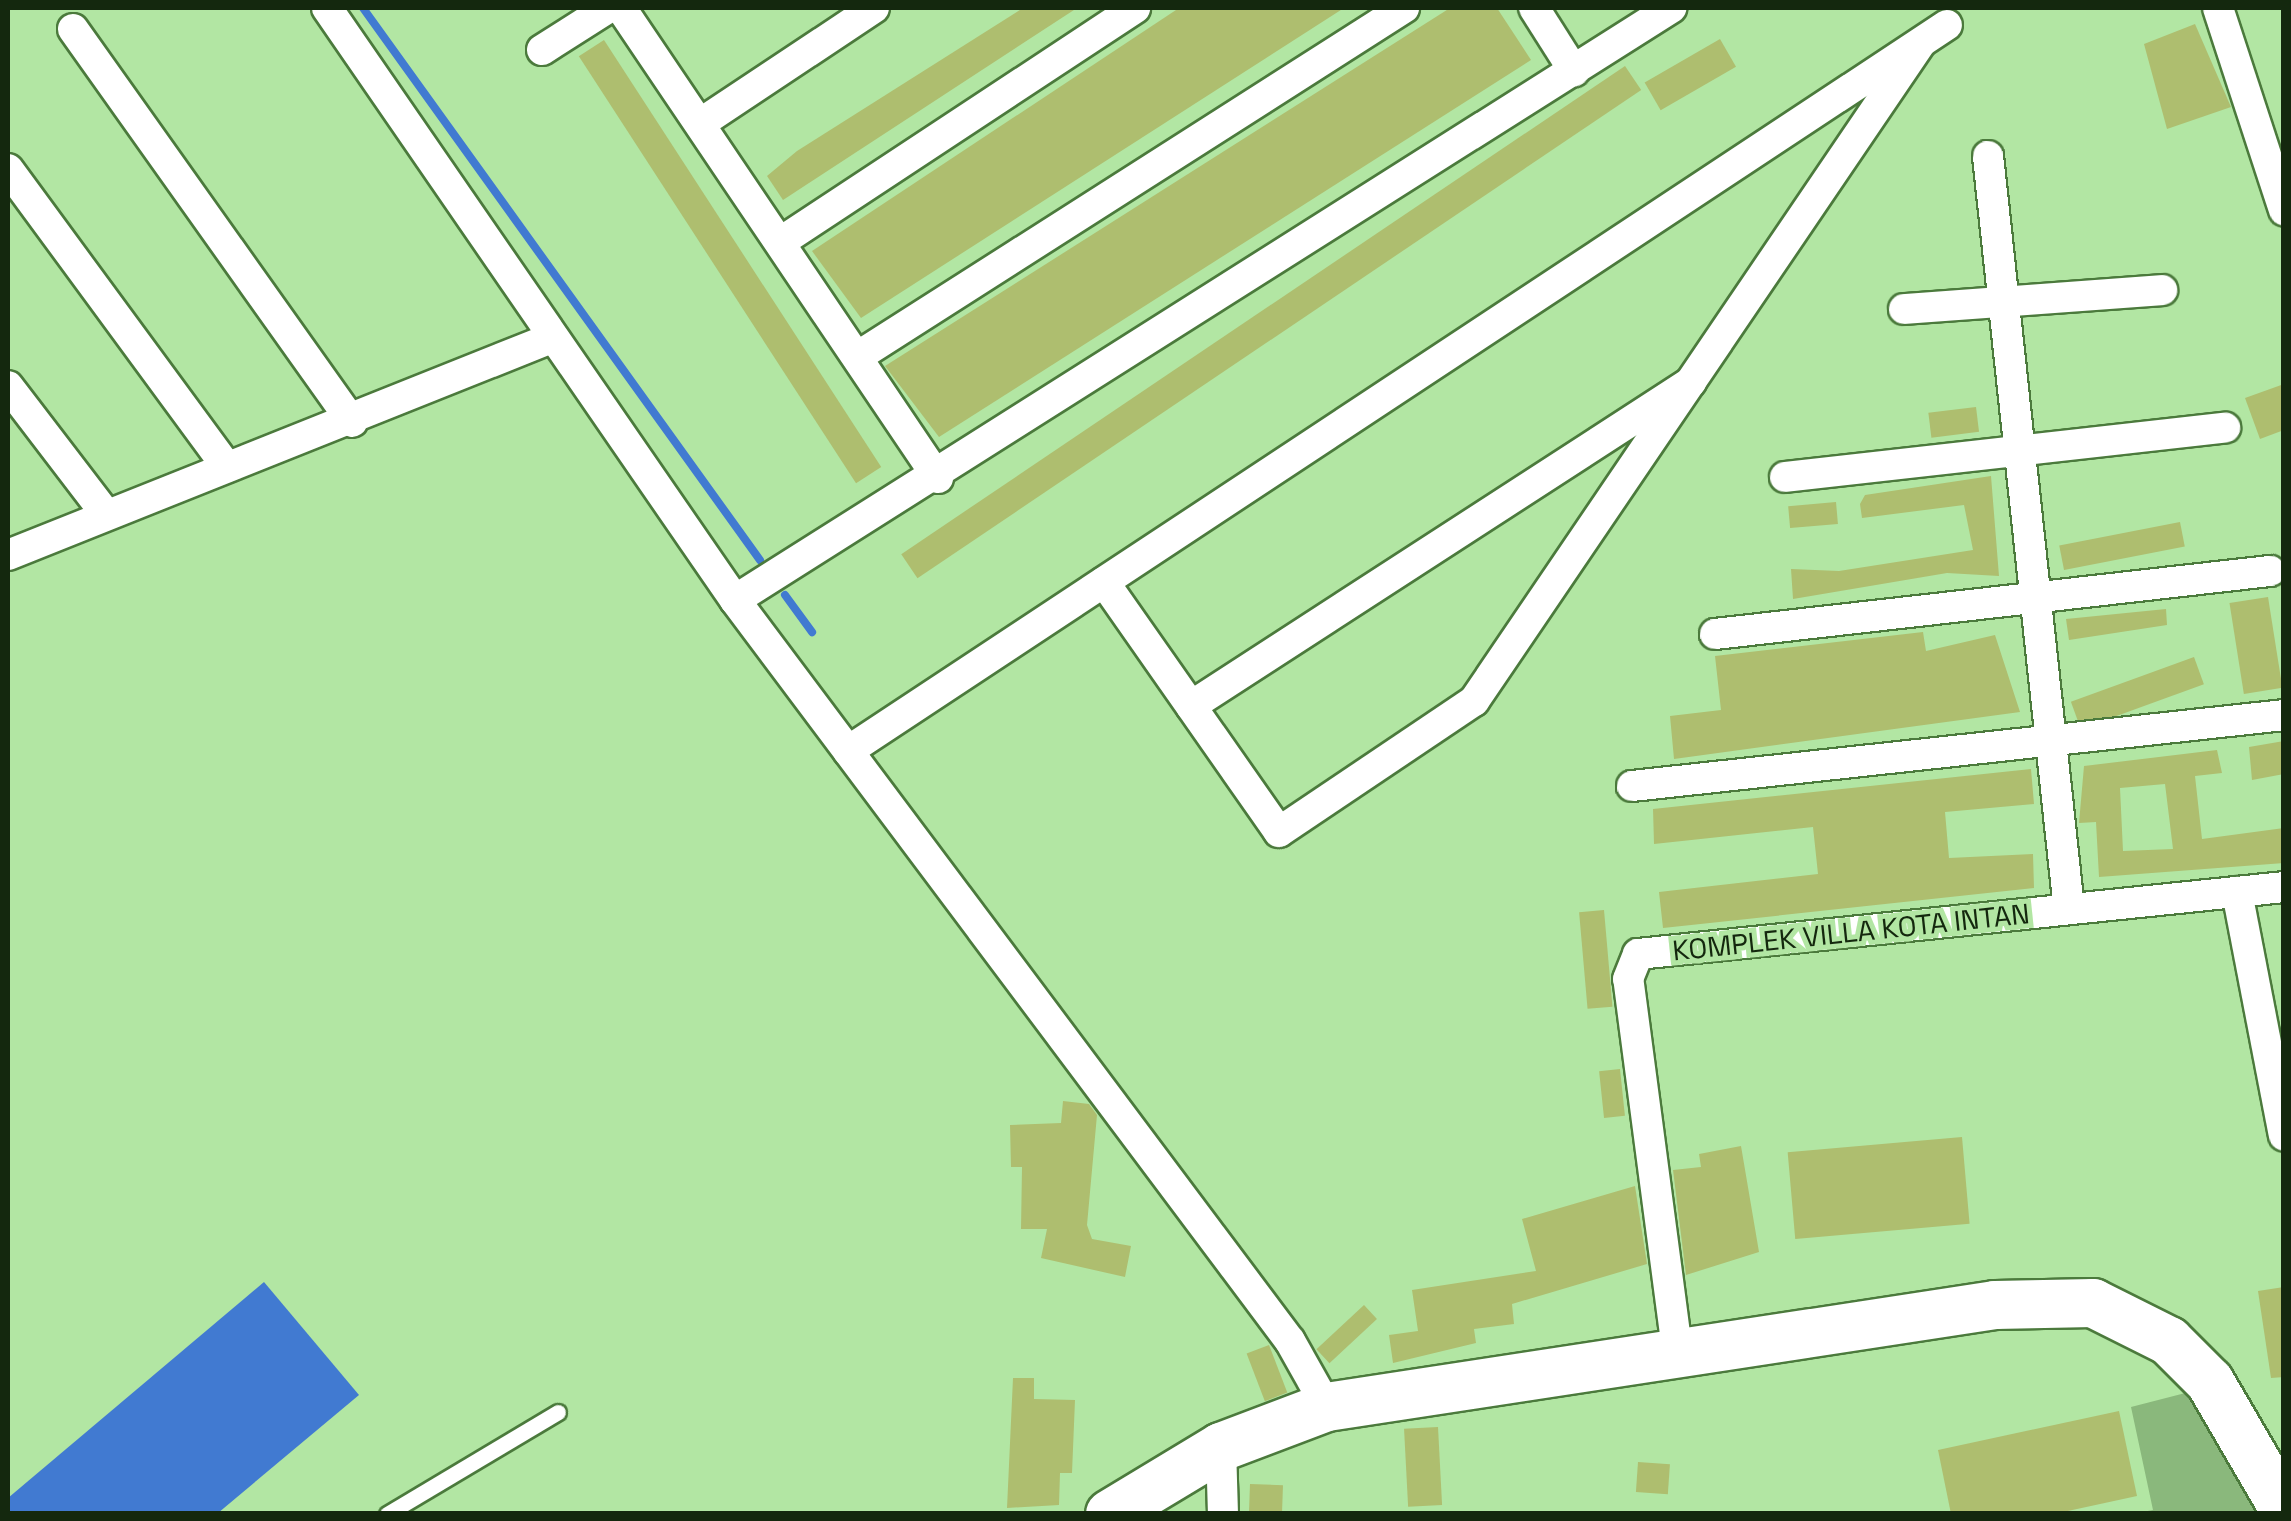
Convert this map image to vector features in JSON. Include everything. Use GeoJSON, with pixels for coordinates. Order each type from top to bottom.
{"type":"FeatureCollection","features":[{"type":"Feature","properties":{"kind":"main road"},"geometry":{"type":"LineString","coordinates":[[1110,1514],[1221,1447],[1327,1407],[1677,1349],[1995,1305],[2092,1302],[2168,1340],[2210,1382],[2284,1510]]}},
{"type":"Feature","properties":{"kind":"street"},"geometry":{"type":"LineString","coordinates":[[327,8],[549,339],[735,600],[1290,1341],[1327,1407]]}},
{"type":"Feature","properties":{"kind":"street"},"geometry":{"type":"LineString","coordinates":[[542,50],[608,8]]}},
{"type":"Feature","properties":{"kind":"street"},"geometry":{"type":"LineString","coordinates":[[622,8],[704,121],[938,478]]}},
{"type":"Feature","properties":{"kind":"street"},"geometry":{"type":"LineString","coordinates":[[704,121],[874,8]]}},
{"type":"Feature","properties":{"kind":"street"},"geometry":{"type":"LineString","coordinates":[[782,241],[1136,8]]}},
{"type":"Feature","properties":{"kind":"street"},"geometry":{"type":"LineString","coordinates":[[857,357],[1404,8]]}},
{"type":"Feature","properties":{"kind":"street"},"geometry":{"type":"LineString","coordinates":[[1534,8],[1574,71]]}},
{"type":"Feature","properties":{"kind":"street"},"geometry":{"type":"LineString","coordinates":[[735,600],[938,478],[1671,8]]}},
{"type":"Feature","properties":{"kind":"street"},"geometry":{"type":"LineString","coordinates":[[2218,8],[2284,210]]}},
{"type":"Feature","properties":{"kind":"street"},"geometry":{"type":"LineString","coordinates":[[848,751],[1948,26]]}},
{"type":"Feature","properties":{"kind":"street"},"geometry":{"type":"LineString","coordinates":[[73,29],[352,422]]}},
{"type":"Feature","properties":{"kind":"street"},"geometry":{"type":"LineString","coordinates":[[1104,582],[1279,832],[1474,701],[1702,374],[1920,44]]}},
{"type":"Feature","properties":{"kind":"street"},"geometry":{"type":"LineString","coordinates":[[1988,156],[2005,302],[2014,451],[2069,909]]}},
{"type":"Feature","properties":{"kind":"street"},"geometry":{"type":"LineString","coordinates":[[8,169],[227,467]]}},
{"type":"Feature","properties":{"kind":"street"},"geometry":{"type":"LineString","coordinates":[[1904,309],[2162,290]]}},
{"type":"Feature","properties":{"kind":"street"},"geometry":{"type":"LineString","coordinates":[[8,555],[227,467],[352,422],[549,339]]}},
{"type":"Feature","properties":{"kind":"street"},"geometry":{"type":"LineString","coordinates":[[1191,706],[1702,374]]}},
{"type":"Feature","properties":{"kind":"street"},"geometry":{"type":"LineString","coordinates":[[8,386],[106,514]]}},
{"type":"Feature","properties":{"kind":"street"},"geometry":{"type":"LineString","coordinates":[[1785,477],[2225,428]]}},
{"type":"Feature","properties":{"kind":"street"},"geometry":{"type":"LineString","coordinates":[[1715,634],[2270,570]]}},
{"type":"Feature","properties":{"kind":"street"},"geometry":{"type":"LineString","coordinates":[[1632,786],[2051,744],[2284,715]]}},
{"type":"Feature","properties":{"kind":"street","name":"KOMPLEK VILLA KOTA INTAN"},"geometry":{"type":"LineString","coordinates":[[1677,1349],[1629,964],[1638,954],[2284,887]]}},
{"type":"Feature","properties":{"kind":"street"},"geometry":{"type":"LineString","coordinates":[[2237,892],[2284,1136]]}},
{"type":"Feature","properties":{"kind":"street"},"geometry":{"type":"LineString","coordinates":[[1221,1447],[1223,1514]]}},
{"type":"Feature","properties":{"kind":"lane"},"geometry":{"type":"LineString","coordinates":[[386,1514],[558,1412]]}},
{"type":"Feature","properties":{"kind":"green space"},"geometry":{"type":"Polygon","coordinates":[[[2197,1390],[2259,1513],[2137,1513],[2153,1510],[2131,1407],[2197,1390]]]}},
{"type":"Feature","properties":{"kind":"water"},"geometry":{"type":"Polygon","coordinates":[[[264,1282],[359,1395],[218,1513],[8,1513],[8,1498],[264,1282]]]}},
{"type":"Feature","properties":{"kind":"building"},"geometry":{"type":"Polygon","coordinates":[[[1023,8],[1077,8],[783,200],[767,176],[797,151],[1023,8]]]}},
{"type":"Feature","properties":{"kind":"building"},"geometry":{"type":"Polygon","coordinates":[[[1179,8],[1344,8],[861,318],[812,251],[1179,8]]]}},
{"type":"Feature","properties":{"kind":"building"},"geometry":{"type":"Polygon","coordinates":[[[1450,8],[1497,8],[1531,60],[939,437],[885,366],[1450,8]]]}},
{"type":"Feature","properties":{"kind":"building"},"geometry":{"type":"Polygon","coordinates":[[[2195,24],[2231,107],[2167,129],[2144,44],[2195,24]]]}},
{"type":"Feature","properties":{"kind":"building"},"geometry":{"type":"Polygon","coordinates":[[[1720,39],[1736,67],[1661,110],[1645,82],[1720,39]]]}},
{"type":"Feature","properties":{"kind":"building"},"geometry":{"type":"Polygon","coordinates":[[[604,40],[881,467],[856,483],[579,56],[604,40]]]}},
{"type":"Feature","properties":{"kind":"building"},"geometry":{"type":"Polygon","coordinates":[[[1625,66],[1641,90],[917,578],[901,554],[1625,66]]]}},
{"type":"Feature","properties":{"kind":"building"},"geometry":{"type":"Polygon","coordinates":[[[2284,384],[2284,430],[2260,439],[2245,398],[2284,384]]]}},
{"type":"Feature","properties":{"kind":"building"},"geometry":{"type":"Polygon","coordinates":[[[1976,407],[1979,432],[1931,438],[1928,413],[1976,407]]]}},
{"type":"Feature","properties":{"kind":"building"},"geometry":{"type":"Polygon","coordinates":[[[1991,476],[1999,576],[1947,573],[1793,599],[1791,569],[1839,571],[1973,550],[1964,505],[1862,518],[1860,504],[1865,495],[1991,476]]]}},
{"type":"Feature","properties":{"kind":"building"},"geometry":{"type":"Polygon","coordinates":[[[1836,502],[1838,524],[1790,528],[1788,506],[1836,502]]]}},
{"type":"Feature","properties":{"kind":"building"},"geometry":{"type":"Polygon","coordinates":[[[2180,522],[2185,547],[2064,570],[2059,545],[2180,522]]]}},
{"type":"Feature","properties":{"kind":"building"},"geometry":{"type":"Polygon","coordinates":[[[2268,597],[2282,688],[2244,694],[2229,603],[2268,597]]]}},
{"type":"Feature","properties":{"kind":"building"},"geometry":{"type":"Polygon","coordinates":[[[2166,609],[2167,625],[2069,640],[2066,619],[2166,609]]]}},
{"type":"Feature","properties":{"kind":"building"},"geometry":{"type":"Polygon","coordinates":[[[1923,632],[1926,651],[1995,635],[2020,712],[1674,759],[1670,716],[1721,710],[1715,656],[1923,632]]]}},
{"type":"Feature","properties":{"kind":"building"},"geometry":{"type":"Polygon","coordinates":[[[2194,657],[2204,684],[2081,729],[2071,702],[2194,657]]]}},
{"type":"Feature","properties":{"kind":"building"},"geometry":{"type":"Polygon","coordinates":[[[2284,741],[2284,774],[2252,780],[2249,747],[2284,741]]]}},
{"type":"Feature","properties":{"kind":"building"},"geometry":{"type":"Polygon","coordinates":[[[2217,750],[2222,773],[2195,776],[2202,839],[2284,828],[2284,863],[2099,877],[2096,822],[2079,823],[2084,766],[2217,750]],[[2165,784],[2120,788],[2123,851],[2173,849],[2165,784]]]}},
{"type":"Feature","properties":{"kind":"building"},"geometry":{"type":"Polygon","coordinates":[[[2031,769],[2034,804],[1945,812],[1949,858],[2033,854],[2034,888],[1663,928],[1659,892],[1818,874],[1813,827],[1654,844],[1653,809],[2031,769]]]}},
{"type":"Feature","properties":{"kind":"building"},"geometry":{"type":"Polygon","coordinates":[[[1604,910],[1612,1007],[1588,1009],[1579,912],[1604,910]]]}},
{"type":"Feature","properties":{"kind":"building"},"geometry":{"type":"Polygon","coordinates":[[[1620,1069],[1625,1116],[1604,1118],[1599,1071],[1620,1069]]]}},
{"type":"Feature","properties":{"kind":"building"},"geometry":{"type":"Polygon","coordinates":[[[1063,1101],[1089,1104],[1097,1115],[1087,1225],[1092,1239],[1131,1246],[1125,1277],[1041,1258],[1047,1229],[1021,1229],[1022,1167],[1011,1167],[1010,1125],[1061,1123],[1063,1101]]]}},
{"type":"Feature","properties":{"kind":"building"},"geometry":{"type":"Polygon","coordinates":[[[1962,1137],[1970,1224],[1795,1239],[1788,1152],[1962,1137]]]}},
{"type":"Feature","properties":{"kind":"building"},"geometry":{"type":"Polygon","coordinates":[[[1741,1146],[1759,1252],[1686,1275],[1673,1170],[1701,1167],[1699,1154],[1741,1146]]]}},
{"type":"Feature","properties":{"kind":"building"},"geometry":{"type":"Polygon","coordinates":[[[1635,1186],[1647,1264],[1512,1304],[1514,1324],[1474,1329],[1476,1343],[1393,1363],[1389,1335],[1418,1331],[1412,1290],[1536,1271],[1522,1219],[1635,1186]]]}},
{"type":"Feature","properties":{"kind":"building"},"geometry":{"type":"Polygon","coordinates":[[[2284,1287],[2284,1377],[2271,1378],[2258,1291],[2284,1287]]]}},
{"type":"Feature","properties":{"kind":"building"},"geometry":{"type":"Polygon","coordinates":[[[1364,1305],[1377,1319],[1329,1363],[1316,1349],[1364,1305]]]}},
{"type":"Feature","properties":{"kind":"building"},"geometry":{"type":"Polygon","coordinates":[[[1269,1345],[1287,1393],[1265,1401],[1247,1354],[1269,1345]]]}},
{"type":"Feature","properties":{"kind":"building"},"geometry":{"type":"Polygon","coordinates":[[[1013,1378],[1034,1378],[1034,1399],[1075,1400],[1072,1473],[1060,1473],[1059,1505],[1007,1508],[1013,1378]]]}},
{"type":"Feature","properties":{"kind":"building"},"geometry":{"type":"Polygon","coordinates":[[[2119,1411],[2137,1496],[2054,1514],[1951,1514],[1938,1450],[2119,1411]]]}},
{"type":"Feature","properties":{"kind":"building"},"geometry":{"type":"Polygon","coordinates":[[[1438,1427],[1442,1505],[1408,1507],[1404,1429],[1438,1427]]]}},
{"type":"Feature","properties":{"kind":"building"},"geometry":{"type":"Polygon","coordinates":[[[1638,1462],[1670,1464],[1668,1494],[1636,1492],[1638,1462]]]}},
{"type":"Feature","properties":{"kind":"building"},"geometry":{"type":"Polygon","coordinates":[[[1250,1484],[1283,1485],[1282,1514],[1249,1514],[1250,1484]]]}},
{"type":"Feature","properties":{"kind":"waterway"},"geometry":{"type":"LineString","coordinates":[[363,8],[760,560]]}},
{"type":"Feature","properties":{"kind":"waterway"},"geometry":{"type":"LineString","coordinates":[[785,595],[812,632]]}}]}
